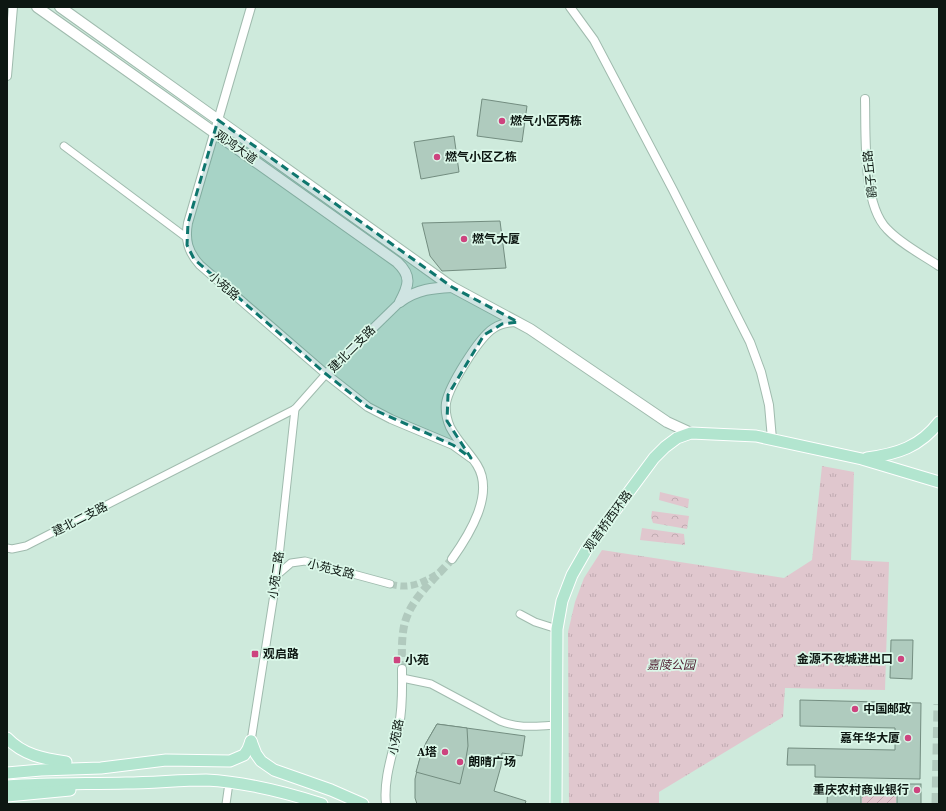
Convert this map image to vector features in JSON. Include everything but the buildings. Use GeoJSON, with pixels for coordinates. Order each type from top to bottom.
{"type":"FeatureCollection","features":[{"type":"Feature","properties":{"kind":"main road","name":"观鸿大道"},"geometry":{"type":"LineString","coordinates":[[37,7],[397,262],[407,275],[408,283],[400,302]]}},
{"type":"Feature","properties":{"kind":"main road","name":"观鸿大道"},"geometry":{"type":"LineString","coordinates":[[60,7],[452,287]]}},
{"type":"Feature","properties":{"kind":"main road","name":"建北二支路"},"geometry":{"type":"LineString","coordinates":[[400,302],[419,291],[430,288],[452,287]]}},
{"type":"Feature","properties":{"kind":"main road"},"geometry":{"type":"LineString","coordinates":[[452,287],[518,322],[667,422],[691,433]]}},
{"type":"Feature","properties":{"kind":"main road"},"geometry":{"type":"LineString","coordinates":[[862,459],[891,455],[909,448],[935,428],[939,422]]}},
{"type":"Feature","properties":{"kind":"main road","name":"观音桥西环路"},"geometry":{"type":"LineString","coordinates":[[556,804],[557,629],[562,601],[572,575],[588,547],[654,458],[665,447],[678,438],[691,433],[756,436],[862,459],[939,482]]}},
{"type":"Feature","properties":{"kind":"main road"},"geometry":{"type":"LineString","coordinates":[[7,738],[11,743],[27,753],[41,758],[66,762]]}},
{"type":"Feature","properties":{"kind":"main road"},"geometry":{"type":"LineString","coordinates":[[7,773],[66,762],[166,760],[230,761],[244,755],[251,741]]}},
{"type":"Feature","properties":{"kind":"main road"},"geometry":{"type":"LineString","coordinates":[[251,741],[256,754],[261,761],[274,770],[332,790],[363,804]]}},
{"type":"Feature","properties":{"kind":"main road"},"geometry":{"type":"LineString","coordinates":[[7,766],[101,768],[166,760]]}},
{"type":"Feature","properties":{"kind":"main road"},"geometry":{"type":"LineString","coordinates":[[7,786],[42,788],[206,780],[277,792],[322,804]]}},
{"type":"Feature","properties":{"kind":"main road"},"geometry":{"type":"LineString","coordinates":[[7,796],[42,788]]}},
{"type":"Feature","properties":{"kind":"street"},"geometry":{"type":"LineString","coordinates":[[7,76],[13,7]]}},
{"type":"Feature","properties":{"kind":"street"},"geometry":{"type":"LineString","coordinates":[[64,146],[186,238],[188,223],[252,7]]}},
{"type":"Feature","properties":{"kind":"street"},"geometry":{"type":"LineString","coordinates":[[570,7],[594,40],[673,190],[750,342],[762,372],[769,405],[772,440]]}},
{"type":"Feature","properties":{"kind":"street","name":"鹞子丘路"},"geometry":{"type":"LineString","coordinates":[[865,99],[868,183],[874,210],[886,228],[906,244],[939,266]]}},
{"type":"Feature","properties":{"kind":"street","name":"小苑路"},"geometry":{"type":"LineString","coordinates":[[186,238],[190,252],[200,265],[326,374],[368,407],[391,419],[453,445],[471,458]]}},
{"type":"Feature","properties":{"kind":"street","name":"建北二支路"},"geometry":{"type":"LineString","coordinates":[[7,548],[12,549],[26,546],[295,409],[326,374],[400,302]]}},
{"type":"Feature","properties":{"kind":"street","name":"小苑路"},"geometry":{"type":"LineString","coordinates":[[452,559],[471,529],[481,500],[482,482],[481,474],[454,434],[447,420],[446,403],[448,395],[476,345],[484,335],[494,327],[502,324],[518,322]]}},
{"type":"Feature","properties":{"kind":"street","name":"小苑二路"},"geometry":{"type":"LineString","coordinates":[[251,741],[277,575],[295,409]]}},
{"type":"Feature","properties":{"kind":"street","name":"小苑支路"},"geometry":{"type":"LineString","coordinates":[[277,575],[291,563],[305,561],[390,584]]}},
{"type":"Feature","properties":{"kind":"street"},"geometry":{"type":"LineString","coordinates":[[520,614],[535,622],[557,629]]}},
{"type":"Feature","properties":{"kind":"street","name":"小苑路"},"geometry":{"type":"LineString","coordinates":[[386,804],[386,785],[402,704],[402,669]]}},
{"type":"Feature","properties":{"kind":"street"},"geometry":{"type":"LineString","coordinates":[[402,678],[430,684],[500,721],[511,725],[521,727],[557,725]]}},
{"type":"Feature","properties":{"kind":"street"},"geometry":{"type":"LineString","coordinates":[[226,804],[229,783]]}},
{"type":"Feature","properties":{"kind":"highlighted area"},"geometry":{"type":"Polygon","coordinates":[[[218,120],[452,287],[518,322],[502,324],[484,335],[448,395],[447,421],[471,458],[453,445],[368,407],[326,374],[194,259],[187,245],[188,223],[218,120]]]}},
{"type":"Feature","properties":{"kind":"green space","name":"嘉陵公园"},"geometry":{"type":"Polygon","coordinates":[[[822,466],[854,472],[851,560],[889,562],[885,690],[785,688],[783,717],[659,792],[659,804],[569,804],[568,632],[575,602],[584,578],[602,550],[784,578],[812,560],[822,466]]]}},
{"type":"Feature","properties":{"kind":"green space"},"geometry":{"type":"Polygon","coordinates":[[[660,492],[689,499],[688,508],[659,500],[660,492]]]}},
{"type":"Feature","properties":{"kind":"green space"},"geometry":{"type":"Polygon","coordinates":[[[652,511],[689,516],[687,529],[653,523],[651,517],[652,511]]]}},
{"type":"Feature","properties":{"kind":"green space"},"geometry":{"type":"Polygon","coordinates":[[[642,528],[684,534],[685,545],[640,540],[642,528]]]}},
{"type":"Feature","properties":{"kind":"green space"},"geometry":{"type":"Polygon","coordinates":[[[862,785],[896,785],[896,804],[862,804],[862,785]]]}},
{"type":"Feature","properties":{"kind":"tunnel"},"geometry":{"type":"LineString","coordinates":[[402,669],[403,633],[408,613],[425,588],[452,559]]}},
{"type":"Feature","properties":{"kind":"tunnel"},"geometry":{"type":"LineString","coordinates":[[390,584],[397,586],[417,584],[441,572]]}},
{"type":"Feature","properties":{"kind":"tunnel"},"geometry":{"type":"LineString","coordinates":[[937,804],[939,704]]}},
{"type":"Feature","properties":{"kind":"place","name":"燃气小区丙栋"},"geometry":{"type":"Point","coordinates":[502,121]}},
{"type":"Feature","properties":{"kind":"place","name":"燃气小区乙栋"},"geometry":{"type":"Point","coordinates":[437,157]}},
{"type":"Feature","properties":{"kind":"place","name":"燃气大厦"},"geometry":{"type":"Point","coordinates":[464,239]}},
{"type":"Feature","properties":{"kind":"place","name":"观启路"},"geometry":{"type":"Point","coordinates":[255,654]}},
{"type":"Feature","properties":{"kind":"place","name":"金源不夜城进出口"},"geometry":{"type":"Point","coordinates":[901,659]}},
{"type":"Feature","properties":{"kind":"place","name":"小苑"},"geometry":{"type":"Point","coordinates":[397,660]}},
{"type":"Feature","properties":{"kind":"place","name":"中国邮政"},"geometry":{"type":"Point","coordinates":[855,709]}},
{"type":"Feature","properties":{"kind":"place","name":"嘉年华大厦"},"geometry":{"type":"Point","coordinates":[908,738]}},
{"type":"Feature","properties":{"kind":"place","name":"A塔"},"geometry":{"type":"Point","coordinates":[445,752]}},
{"type":"Feature","properties":{"kind":"place","name":"朗晴广场"},"geometry":{"type":"Point","coordinates":[460,762]}},
{"type":"Feature","properties":{"kind":"place","name":"重庆农村商业银行"},"geometry":{"type":"Point","coordinates":[917,790]}}]}
